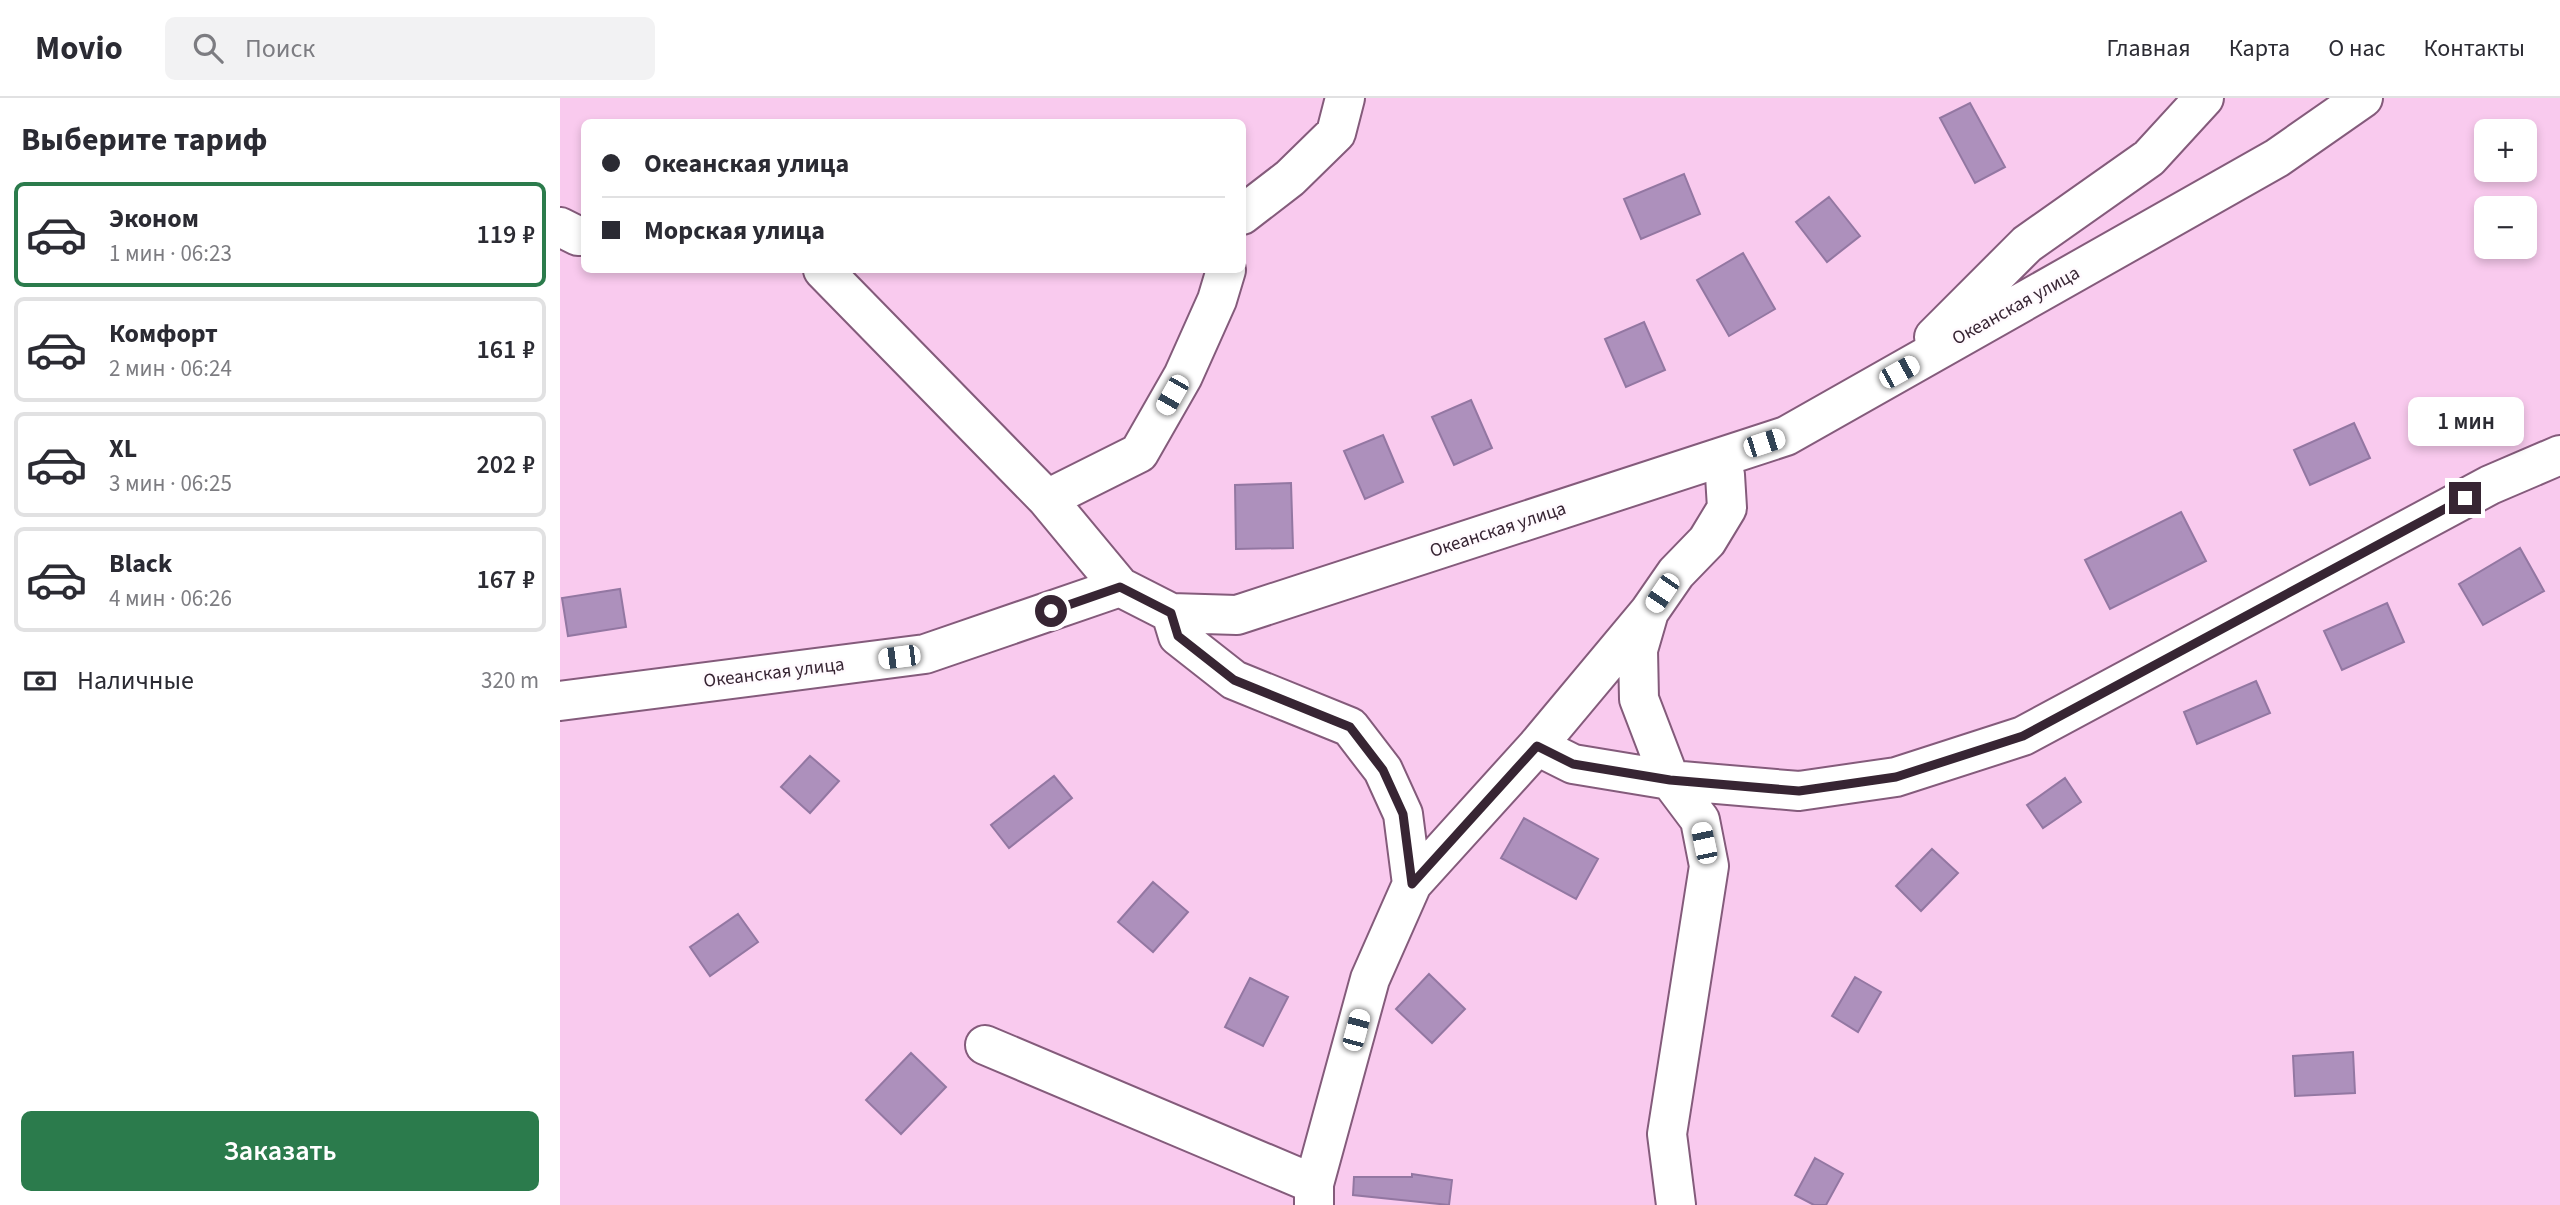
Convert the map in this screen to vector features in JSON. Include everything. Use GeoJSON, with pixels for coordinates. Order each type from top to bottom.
{"type":"FeatureCollection","features":[{"type":"Feature","properties":{"kind":"street"},"geometry":{"type":"LineString","coordinates":[[1246,212],[1290,178],[1336,132],[1345,98]]}},
{"type":"Feature","properties":{"kind":"street"},"geometry":{"type":"LineString","coordinates":[[1899,372],[2027,244],[2149,158],[2204,98]]}},
{"type":"Feature","properties":{"kind":"street","name":"Океанская улица"},"geometry":{"type":"LineString","coordinates":[[560,701],[925,654],[1120,587],[1171,613],[1237,615],[1786,436],[2277,158],[2363,98]]}},
{"type":"Feature","properties":{"kind":"street"},"geometry":{"type":"LineString","coordinates":[[560,227],[581,236]]}},
{"type":"Feature","properties":{"kind":"street"},"geometry":{"type":"LineString","coordinates":[[826,273],[1047,499],[1120,587]]}},
{"type":"Feature","properties":{"kind":"street"},"geometry":{"type":"LineString","coordinates":[[1047,499],[1139,453],[1183,376],[1217,300],[1225,273]]}},
{"type":"Feature","properties":{"kind":"street"},"geometry":{"type":"LineString","coordinates":[[1537,746],[1573,764],[1670,780],[1799,791],[1896,777],[2023,736],[2490,485],[2560,455]]}},
{"type":"Feature","properties":{"kind":"street"},"geometry":{"type":"LineString","coordinates":[[985,1045],[1314,1195],[1370,979],[1412,884],[1537,746],[1649,612],[1676,573],[1707,541],[1727,508],[1725,475],[1720,458]]}},
{"type":"Feature","properties":{"kind":"street"},"geometry":{"type":"LineString","coordinates":[[1649,612],[1639,650],[1639,699],[1670,780],[1700,820],[1709,866],[1667,1134],[1676,1205]]}},
{"type":"Feature","properties":{"kind":"street"},"geometry":{"type":"LineString","coordinates":[[1171,613],[1178,636],[1234,680],[1350,727],[1383,770],[1403,814],[1412,884]]}},
{"type":"Feature","properties":{"kind":"building"},"geometry":{"type":"Polygon","coordinates":[[[1970,103],[2005,167],[1975,183],[1940,118],[1970,103]]]}},
{"type":"Feature","properties":{"kind":"building"},"geometry":{"type":"Polygon","coordinates":[[[1684,174],[1700,214],[1641,239],[1624,199],[1684,174]]]}},
{"type":"Feature","properties":{"kind":"building"},"geometry":{"type":"Polygon","coordinates":[[[1829,197],[1860,236],[1827,262],[1796,222],[1829,197]]]}},
{"type":"Feature","properties":{"kind":"building"},"geometry":{"type":"Polygon","coordinates":[[[1743,253],[1775,309],[1729,336],[1697,280],[1743,253]]]}},
{"type":"Feature","properties":{"kind":"building"},"geometry":{"type":"Polygon","coordinates":[[[1644,322],[1665,370],[1626,387],[1605,339],[1644,322]]]}},
{"type":"Feature","properties":{"kind":"building"},"geometry":{"type":"Polygon","coordinates":[[[1471,400],[1492,448],[1454,465],[1432,417],[1471,400]]]}},
{"type":"Feature","properties":{"kind":"building"},"geometry":{"type":"Polygon","coordinates":[[[2354,423],[2370,458],[2310,485],[2294,450],[2354,423]]]}},
{"type":"Feature","properties":{"kind":"building"},"geometry":{"type":"Polygon","coordinates":[[[1383,435],[1403,482],[1365,499],[1344,451],[1383,435]]]}},
{"type":"Feature","properties":{"kind":"building"},"geometry":{"type":"Polygon","coordinates":[[[1291,483],[1293,548],[1236,549],[1235,485],[1291,483]]]}},
{"type":"Feature","properties":{"kind":"building"},"geometry":{"type":"Polygon","coordinates":[[[2181,512],[2206,561],[2110,609],[2085,560],[2181,512]]]}},
{"type":"Feature","properties":{"kind":"building"},"geometry":{"type":"Polygon","coordinates":[[[2520,548],[2544,591],[2483,625],[2459,584],[2520,548]]]}},
{"type":"Feature","properties":{"kind":"building"},"geometry":{"type":"Polygon","coordinates":[[[620,589],[626,627],[568,636],[562,598],[620,589]]]}},
{"type":"Feature","properties":{"kind":"building"},"geometry":{"type":"Polygon","coordinates":[[[2387,603],[2404,642],[2342,670],[2324,631],[2387,603]]]}},
{"type":"Feature","properties":{"kind":"building"},"geometry":{"type":"Polygon","coordinates":[[[2256,681],[2270,713],[2197,744],[2184,712],[2256,681]]]}},
{"type":"Feature","properties":{"kind":"building"},"geometry":{"type":"Polygon","coordinates":[[[810,756],[839,781],[810,813],[781,787],[810,756]]]}},
{"type":"Feature","properties":{"kind":"building"},"geometry":{"type":"Polygon","coordinates":[[[1054,776],[1072,798],[1009,848],[991,825],[1054,776]]]}},
{"type":"Feature","properties":{"kind":"building"},"geometry":{"type":"Polygon","coordinates":[[[2065,778],[2081,802],[2043,828],[2027,805],[2065,778]]]}},
{"type":"Feature","properties":{"kind":"building"},"geometry":{"type":"Polygon","coordinates":[[[1524,818],[1598,859],[1576,899],[1501,858],[1524,818]]]}},
{"type":"Feature","properties":{"kind":"building"},"geometry":{"type":"Polygon","coordinates":[[[1932,849],[1958,873],[1921,911],[1896,886],[1932,849]]]}},
{"type":"Feature","properties":{"kind":"building"},"geometry":{"type":"Polygon","coordinates":[[[1153,882],[1188,912],[1153,952],[1118,922],[1153,882]]]}},
{"type":"Feature","properties":{"kind":"building"},"geometry":{"type":"Polygon","coordinates":[[[738,914],[758,942],[710,976],[690,947],[738,914]]]}},
{"type":"Feature","properties":{"kind":"building"},"geometry":{"type":"Polygon","coordinates":[[[1429,974],[1465,1009],[1432,1043],[1396,1009],[1429,974]]]}},
{"type":"Feature","properties":{"kind":"building"},"geometry":{"type":"Polygon","coordinates":[[[1855,977],[1881,992],[1858,1032],[1832,1016],[1855,977]]]}},
{"type":"Feature","properties":{"kind":"building"},"geometry":{"type":"Polygon","coordinates":[[[1250,978],[1288,997],[1263,1046],[1225,1027],[1250,978]]]}},
{"type":"Feature","properties":{"kind":"building"},"geometry":{"type":"Polygon","coordinates":[[[2353,1052],[2355,1093],[2295,1096],[2293,1056],[2353,1052]]]}},
{"type":"Feature","properties":{"kind":"building"},"geometry":{"type":"Polygon","coordinates":[[[911,1053],[946,1087],[901,1134],[866,1100],[911,1053]]]}},
{"type":"Feature","properties":{"kind":"building"},"geometry":{"type":"Polygon","coordinates":[[[1815,1158],[1843,1174],[1826,1205],[1814,1205],[1795,1195],[1815,1158]]]}},
{"type":"Feature","properties":{"kind":"building"},"geometry":{"type":"Polygon","coordinates":[[[1412,1174],[1452,1180],[1449,1205],[1353,1195],[1354,1177],[1412,1177],[1412,1174]]]}},
{"type":"Feature","properties":{"kind":"route"},"geometry":{"type":"LineString","coordinates":[[1051,611],[1120,587],[1171,613],[1178,636],[1234,680],[1350,727],[1383,770],[1403,814],[1412,884],[1537,746],[1573,764],[1670,780],[1799,791],[1896,777],[2023,736],[2465,498]]}}]}
